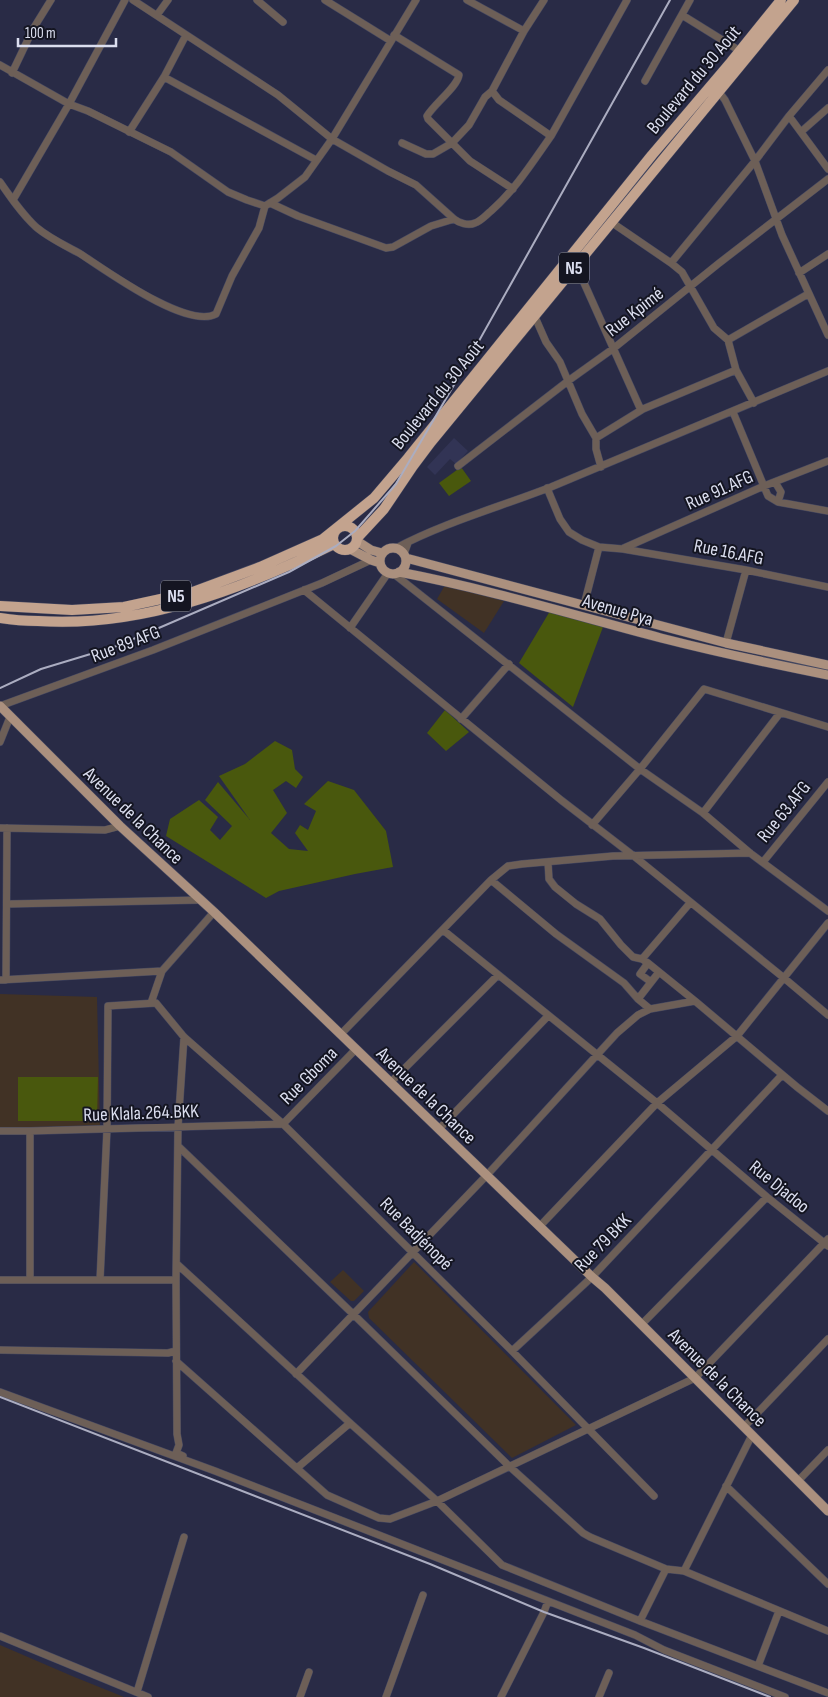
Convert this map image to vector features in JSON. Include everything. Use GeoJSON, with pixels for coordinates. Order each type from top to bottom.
{"type":"FeatureCollection","features":[{"type":"Feature","properties":{"kind":"highway","name":"Boulevard du 30 Août"},"geometry":{"type":"LineString","coordinates":[[355,543],[384,509],[413,466],[576,264],[719,92],[776,15],[781,0]]}},
{"type":"Feature","properties":{"kind":"highway","name":"Boulevard du 30 Août"},"geometry":{"type":"LineString","coordinates":[[0,606],[72,610],[124,607],[160,600],[193,592],[260,567],[323,539],[339,527],[374,498],[390,480],[652,155],[740,51],[794,0]]}},
{"type":"Feature","properties":{"kind":"highway"},"geometry":{"type":"LineString","coordinates":[[350,526],[355,531],[355,543],[342,550],[334,544],[333,535],[339,527],[350,526]]}},
{"type":"Feature","properties":{"kind":"highway"},"geometry":{"type":"LineString","coordinates":[[0,618],[50,622],[87,622],[120,619],[188,602],[218,592],[266,575],[334,544]]}},
{"type":"Feature","properties":{"kind":"main road"},"geometry":{"type":"LineString","coordinates":[[355,543],[370,560],[381,558],[391,548],[402,553],[404,567],[394,573],[382,568],[381,558],[371,550],[355,543]]}},
{"type":"Feature","properties":{"kind":"main road","name":"Avenue Pya"},"geometry":{"type":"LineString","coordinates":[[402,553],[726,643],[828,665]]}},
{"type":"Feature","properties":{"kind":"main road","name":"Avenue Pya"},"geometry":{"type":"LineString","coordinates":[[394,573],[484,590],[662,638],[776,665],[828,675]]}},
{"type":"Feature","properties":{"kind":"main road","name":"Avenue de la Chance"},"geometry":{"type":"LineString","coordinates":[[0,706],[120,826],[214,912],[642,1324],[828,1511]]}},
{"type":"Feature","properties":{"kind":"street"},"geometry":{"type":"LineString","coordinates":[[12,73],[33,30],[51,0]]}},
{"type":"Feature","properties":{"kind":"street"},"geometry":{"type":"LineString","coordinates":[[13,200],[69,104],[124,0]]}},
{"type":"Feature","properties":{"kind":"street"},"geometry":{"type":"LineString","coordinates":[[133,0],[278,96],[332,139],[416,185],[454,219],[466,224],[475,224],[513,189],[551,136],[627,0]]}},
{"type":"Feature","properties":{"kind":"street"},"geometry":{"type":"LineString","coordinates":[[157,15],[168,0]]}},
{"type":"Feature","properties":{"kind":"street"},"geometry":{"type":"LineString","coordinates":[[257,0],[283,22]]}},
{"type":"Feature","properties":{"kind":"street"},"geometry":{"type":"LineString","coordinates":[[325,0],[459,75],[457,82],[439,100],[427,116],[428,119],[470,161],[513,189]]}},
{"type":"Feature","properties":{"kind":"street"},"geometry":{"type":"LineString","coordinates":[[0,182],[38,228],[108,274],[169,308],[202,316],[212,316],[216,314],[232,276],[259,228],[268,204],[305,177],[332,139],[416,0]]}},
{"type":"Feature","properties":{"kind":"street"},"geometry":{"type":"LineString","coordinates":[[467,0],[524,31]]}},
{"type":"Feature","properties":{"kind":"street"},"geometry":{"type":"LineString","coordinates":[[402,143],[426,154],[433,154],[452,142],[469,125],[485,97],[492,91],[524,31],[544,0]]}},
{"type":"Feature","properties":{"kind":"street"},"geometry":{"type":"LineString","coordinates":[[645,81],[690,0]]}},
{"type":"Feature","properties":{"kind":"street"},"geometry":{"type":"LineString","coordinates":[[682,15],[740,51]]}},
{"type":"Feature","properties":{"kind":"street"},"geometry":{"type":"LineString","coordinates":[[129,132],[164,77],[186,35]]}},
{"type":"Feature","properties":{"kind":"street"},"geometry":{"type":"LineString","coordinates":[[0,65],[69,104],[88,111],[171,152],[228,192],[247,200],[268,204],[386,248],[393,247],[431,226],[454,219]]}},
{"type":"Feature","properties":{"kind":"street"},"geometry":{"type":"LineString","coordinates":[[671,262],[828,70]]}},
{"type":"Feature","properties":{"kind":"street"},"geometry":{"type":"LineString","coordinates":[[164,77],[316,160]]}},
{"type":"Feature","properties":{"kind":"street"},"geometry":{"type":"LineString","coordinates":[[492,91],[499,100],[551,136]]}},
{"type":"Feature","properties":{"kind":"street"},"geometry":{"type":"LineString","coordinates":[[719,92],[725,100],[755,161],[776,219],[808,294],[828,333]]}},
{"type":"Feature","properties":{"kind":"street"},"geometry":{"type":"LineString","coordinates":[[802,132],[828,108]]}},
{"type":"Feature","properties":{"kind":"street"},"geometry":{"type":"LineString","coordinates":[[789,116],[828,169]]}},
{"type":"Feature","properties":{"kind":"street","name":"Rue Kpimé"},"geometry":{"type":"LineString","coordinates":[[458,466],[614,348],[828,179]]}},
{"type":"Feature","properties":{"kind":"street"},"geometry":{"type":"LineString","coordinates":[[611,222],[671,262],[682,272],[714,328],[728,340],[736,370],[754,402]]}},
{"type":"Feature","properties":{"kind":"street"},"geometry":{"type":"LineString","coordinates":[[799,273],[828,254]]}},
{"type":"Feature","properties":{"kind":"street"},"geometry":{"type":"LineString","coordinates":[[576,264],[640,408],[643,409]]}},
{"type":"Feature","properties":{"kind":"street"},"geometry":{"type":"LineString","coordinates":[[728,340],[808,294]]}},
{"type":"Feature","properties":{"kind":"street"},"geometry":{"type":"LineString","coordinates":[[534,317],[546,342],[560,362],[582,414],[596,438],[596,449],[601,467]]}},
{"type":"Feature","properties":{"kind":"street"},"geometry":{"type":"LineString","coordinates":[[596,438],[643,409],[736,370]]}},
{"type":"Feature","properties":{"kind":"street"},"geometry":{"type":"LineString","coordinates":[[402,553],[408,543],[467,517],[601,467],[828,371]]}},
{"type":"Feature","properties":{"kind":"street"},"geometry":{"type":"LineString","coordinates":[[732,412],[768,496],[778,502],[828,511]]}},
{"type":"Feature","properties":{"kind":"street","name":"Rue 91.AFG"},"geometry":{"type":"LineString","coordinates":[[623,548],[764,486],[828,461]]}},
{"type":"Feature","properties":{"kind":"street"},"geometry":{"type":"LineString","coordinates":[[775,482],[781,492],[778,502]]}},
{"type":"Feature","properties":{"kind":"street","name":"Rue 16.AFG"},"geometry":{"type":"LineString","coordinates":[[546,488],[560,519],[569,532],[582,540],[599,546],[623,548],[746,570],[828,587]]}},
{"type":"Feature","properties":{"kind":"street"},"geometry":{"type":"LineString","coordinates":[[584,605],[599,546]]}},
{"type":"Feature","properties":{"kind":"street","name":"Rue 89 AFG"},"geometry":{"type":"LineString","coordinates":[[0,706],[153,650],[304,590],[370,560]]}},
{"type":"Feature","properties":{"kind":"street"},"geometry":{"type":"LineString","coordinates":[[726,643],[746,570]]}},
{"type":"Feature","properties":{"kind":"street"},"geometry":{"type":"LineString","coordinates":[[350,628],[394,573],[640,769],[703,813],[750,853],[828,911]]}},
{"type":"Feature","properties":{"kind":"street"},"geometry":{"type":"LineString","coordinates":[[304,590],[828,1015]]}},
{"type":"Feature","properties":{"kind":"street"},"geometry":{"type":"LineString","coordinates":[[461,719],[509,664]]}},
{"type":"Feature","properties":{"kind":"street"},"geometry":{"type":"LineString","coordinates":[[592,825],[704,689],[828,727]]}},
{"type":"Feature","properties":{"kind":"street"},"geometry":{"type":"LineString","coordinates":[[703,813],[780,713]]}},
{"type":"Feature","properties":{"kind":"street"},"geometry":{"type":"LineString","coordinates":[[0,742],[10,717]]}},
{"type":"Feature","properties":{"kind":"street","name":"Rue 63.AFG"},"geometry":{"type":"LineString","coordinates":[[763,862],[828,782]]}},
{"type":"Feature","properties":{"kind":"street"},"geometry":{"type":"LineString","coordinates":[[120,826],[105,830],[4,828],[8,904],[3,980],[162,971]]}},
{"type":"Feature","properties":{"kind":"street"},"geometry":{"type":"LineString","coordinates":[[341,1034],[491,880],[508,866],[613,856],[750,853]]}},
{"type":"Feature","properties":{"kind":"street"},"geometry":{"type":"LineString","coordinates":[[548,862],[549,879],[555,887],[576,904],[600,919],[621,946],[633,957],[645,961],[659,972],[828,1111]]}},
{"type":"Feature","properties":{"kind":"street"},"geometry":{"type":"LineString","coordinates":[[491,880],[556,934],[624,983],[638,1000],[650,1009]]}},
{"type":"Feature","properties":{"kind":"street"},"geometry":{"type":"LineString","coordinates":[[8,904],[201,900]]}},
{"type":"Feature","properties":{"kind":"street"},"geometry":{"type":"LineString","coordinates":[[651,982],[640,974],[645,961],[690,903]]}},
{"type":"Feature","properties":{"kind":"street"},"geometry":{"type":"LineString","coordinates":[[100,1280],[107,1129],[108,1006],[151,1003],[162,971],[214,912]]}},
{"type":"Feature","properties":{"kind":"street"},"geometry":{"type":"LineString","coordinates":[[540,1226],[657,1103],[737,1036],[828,923]]}},
{"type":"Feature","properties":{"kind":"street","name":"Rue Djadoo"},"geometry":{"type":"LineString","coordinates":[[443,930],[657,1103],[767,1197],[827,1242]]}},
{"type":"Feature","properties":{"kind":"street"},"geometry":{"type":"LineString","coordinates":[[638,1000],[659,972]]}},
{"type":"Feature","properties":{"kind":"street"},"geometry":{"type":"LineString","coordinates":[[391,1082],[498,975]]}},
{"type":"Feature","properties":{"kind":"street"},"geometry":{"type":"LineString","coordinates":[[296,1374],[487,1175],[617,1034],[638,1015],[650,1009],[695,1001]]}},
{"type":"Feature","properties":{"kind":"street","name":"Rue Badjénopé"},"geometry":{"type":"LineString","coordinates":[[151,1003],[156,1003],[184,1037],[282,1124],[413,1252],[654,1496]]}},
{"type":"Feature","properties":{"kind":"street"},"geometry":{"type":"LineString","coordinates":[[439,1129],[548,1016]]}},
{"type":"Feature","properties":{"kind":"street"},"geometry":{"type":"LineString","coordinates":[[184,1037],[178,1127],[176,1361],[177,1434],[179,1445],[176,1453],[208,1469]]}},
{"type":"Feature","properties":{"kind":"street","name":"Rue Gboma"},"geometry":{"type":"LineString","coordinates":[[282,1124],[356,1049]]}},
{"type":"Feature","properties":{"kind":"street","name":"Rue 79 BKK"},"geometry":{"type":"LineString","coordinates":[[512,1351],[592,1277],[782,1074]]}},
{"type":"Feature","properties":{"kind":"street","name":"Rue Klala.264.BKK"},"geometry":{"type":"LineString","coordinates":[[0,1131],[282,1124]]}},
{"type":"Feature","properties":{"kind":"street"},"geometry":{"type":"LineString","coordinates":[[30,1131],[30,1280]]}},
{"type":"Feature","properties":{"kind":"street"},"geometry":{"type":"LineString","coordinates":[[178,1146],[354,1314],[509,1466],[587,1535],[666,1569],[684,1571],[828,1631]]}},
{"type":"Feature","properties":{"kind":"street"},"geometry":{"type":"LineString","coordinates":[[642,1324],[767,1197]]}},
{"type":"Feature","properties":{"kind":"street"},"geometry":{"type":"LineString","coordinates":[[176,1361],[327,1495],[384,1520],[390,1519],[437,1501],[695,1378],[827,1242]]}},
{"type":"Feature","properties":{"kind":"street"},"geometry":{"type":"LineString","coordinates":[[177,1264],[350,1424],[437,1501],[502,1565],[640,1621],[828,1693]]}},
{"type":"Feature","properties":{"kind":"street"},"geometry":{"type":"LineString","coordinates":[[0,1280],[176,1280]]}},
{"type":"Feature","properties":{"kind":"street"},"geometry":{"type":"LineString","coordinates":[[744,1426],[828,1339]]}},
{"type":"Feature","properties":{"kind":"street"},"geometry":{"type":"LineString","coordinates":[[0,1350],[176,1352]]}},
{"type":"Feature","properties":{"kind":"street"},"geometry":{"type":"LineString","coordinates":[[0,1392],[208,1469],[548,1601],[635,1635],[664,1650],[785,1697]]}},
{"type":"Feature","properties":{"kind":"street"},"geometry":{"type":"LineString","coordinates":[[297,1468],[350,1424]]}},
{"type":"Feature","properties":{"kind":"street"},"geometry":{"type":"LineString","coordinates":[[684,1571],[752,1435]]}},
{"type":"Feature","properties":{"kind":"street"},"geometry":{"type":"LineString","coordinates":[[798,1482],[828,1450]]}},
{"type":"Feature","properties":{"kind":"street"},"geometry":{"type":"LineString","coordinates":[[726,1486],[828,1584]]}},
{"type":"Feature","properties":{"kind":"street"},"geometry":{"type":"LineString","coordinates":[[136,1692],[184,1537]]}},
{"type":"Feature","properties":{"kind":"street"},"geometry":{"type":"LineString","coordinates":[[640,1621],[666,1569]]}},
{"type":"Feature","properties":{"kind":"street"},"geometry":{"type":"LineString","coordinates":[[386,1697],[423,1595]]}},
{"type":"Feature","properties":{"kind":"street"},"geometry":{"type":"LineString","coordinates":[[501,1697],[548,1601]]}},
{"type":"Feature","properties":{"kind":"street"},"geometry":{"type":"LineString","coordinates":[[758,1666],[779,1611]]}},
{"type":"Feature","properties":{"kind":"street"},"geometry":{"type":"LineString","coordinates":[[0,1636],[148,1697]]}},
{"type":"Feature","properties":{"kind":"street"},"geometry":{"type":"LineString","coordinates":[[300,1697],[309,1672]]}},
{"type":"Feature","properties":{"kind":"street"},"geometry":{"type":"LineString","coordinates":[[599,1697],[609,1673]]}},
{"type":"Feature","properties":{"kind":"shaded area"},"geometry":{"type":"Polygon","coordinates":[[[454,438],[468,451],[456,464],[450,459],[435,475],[427,467],[454,438]]]}},
{"type":"Feature","properties":{"kind":"shaded area"},"geometry":{"type":"Polygon","coordinates":[[[445,585],[504,601],[484,633],[437,599],[445,585]]]}},
{"type":"Feature","properties":{"kind":"shaded area"},"geometry":{"type":"Polygon","coordinates":[[[0,994],[97,997],[100,1127],[0,1128],[0,994]]]}},
{"type":"Feature","properties":{"kind":"shaded area"},"geometry":{"type":"Polygon","coordinates":[[[414,1262],[576,1425],[512,1458],[369,1318],[368,1312],[414,1262]]]}},
{"type":"Feature","properties":{"kind":"shaded area"},"geometry":{"type":"Polygon","coordinates":[[[343,1270],[364,1291],[354,1301],[351,1301],[330,1282],[343,1270]]]}},
{"type":"Feature","properties":{"kind":"shaded area"},"geometry":{"type":"Polygon","coordinates":[[[0,1645],[72,1676],[124,1697],[0,1697],[0,1645]]]}},
{"type":"Feature","properties":{"kind":"green space"},"geometry":{"type":"Polygon","coordinates":[[[461,467],[471,481],[449,496],[439,483],[461,467]]]}},
{"type":"Feature","properties":{"kind":"green space"},"geometry":{"type":"Polygon","coordinates":[[[550,611],[603,627],[573,707],[519,663],[550,611]]]}},
{"type":"Feature","properties":{"kind":"green space"},"geometry":{"type":"Polygon","coordinates":[[[445,710],[469,732],[446,751],[427,733],[445,710]]]}},
{"type":"Feature","properties":{"kind":"green space"},"geometry":{"type":"Polygon","coordinates":[[[275,741],[292,750],[295,769],[303,777],[296,788],[286,781],[273,790],[287,813],[271,833],[289,849],[308,851],[295,833],[300,825],[308,830],[316,811],[304,804],[328,781],[354,790],[386,831],[393,867],[279,891],[266,898],[166,836],[170,819],[199,800],[218,817],[210,830],[220,840],[232,826],[205,800],[218,782],[250,820],[219,776],[245,764],[275,741]]]}},
{"type":"Feature","properties":{"kind":"green space"},"geometry":{"type":"Polygon","coordinates":[[[18,1077],[98,1077],[97,1121],[18,1121],[18,1077]]]}},
{"type":"Feature","properties":{"kind":"railway"},"geometry":{"type":"LineString","coordinates":[[0,688],[41,669],[117,646],[289,572],[336,546],[355,531],[396,484],[461,373],[670,0]]}},
{"type":"Feature","properties":{"kind":"railway"},"geometry":{"type":"LineString","coordinates":[[0,1397],[430,1564],[544,1612],[644,1648],[770,1697]]}}]}
